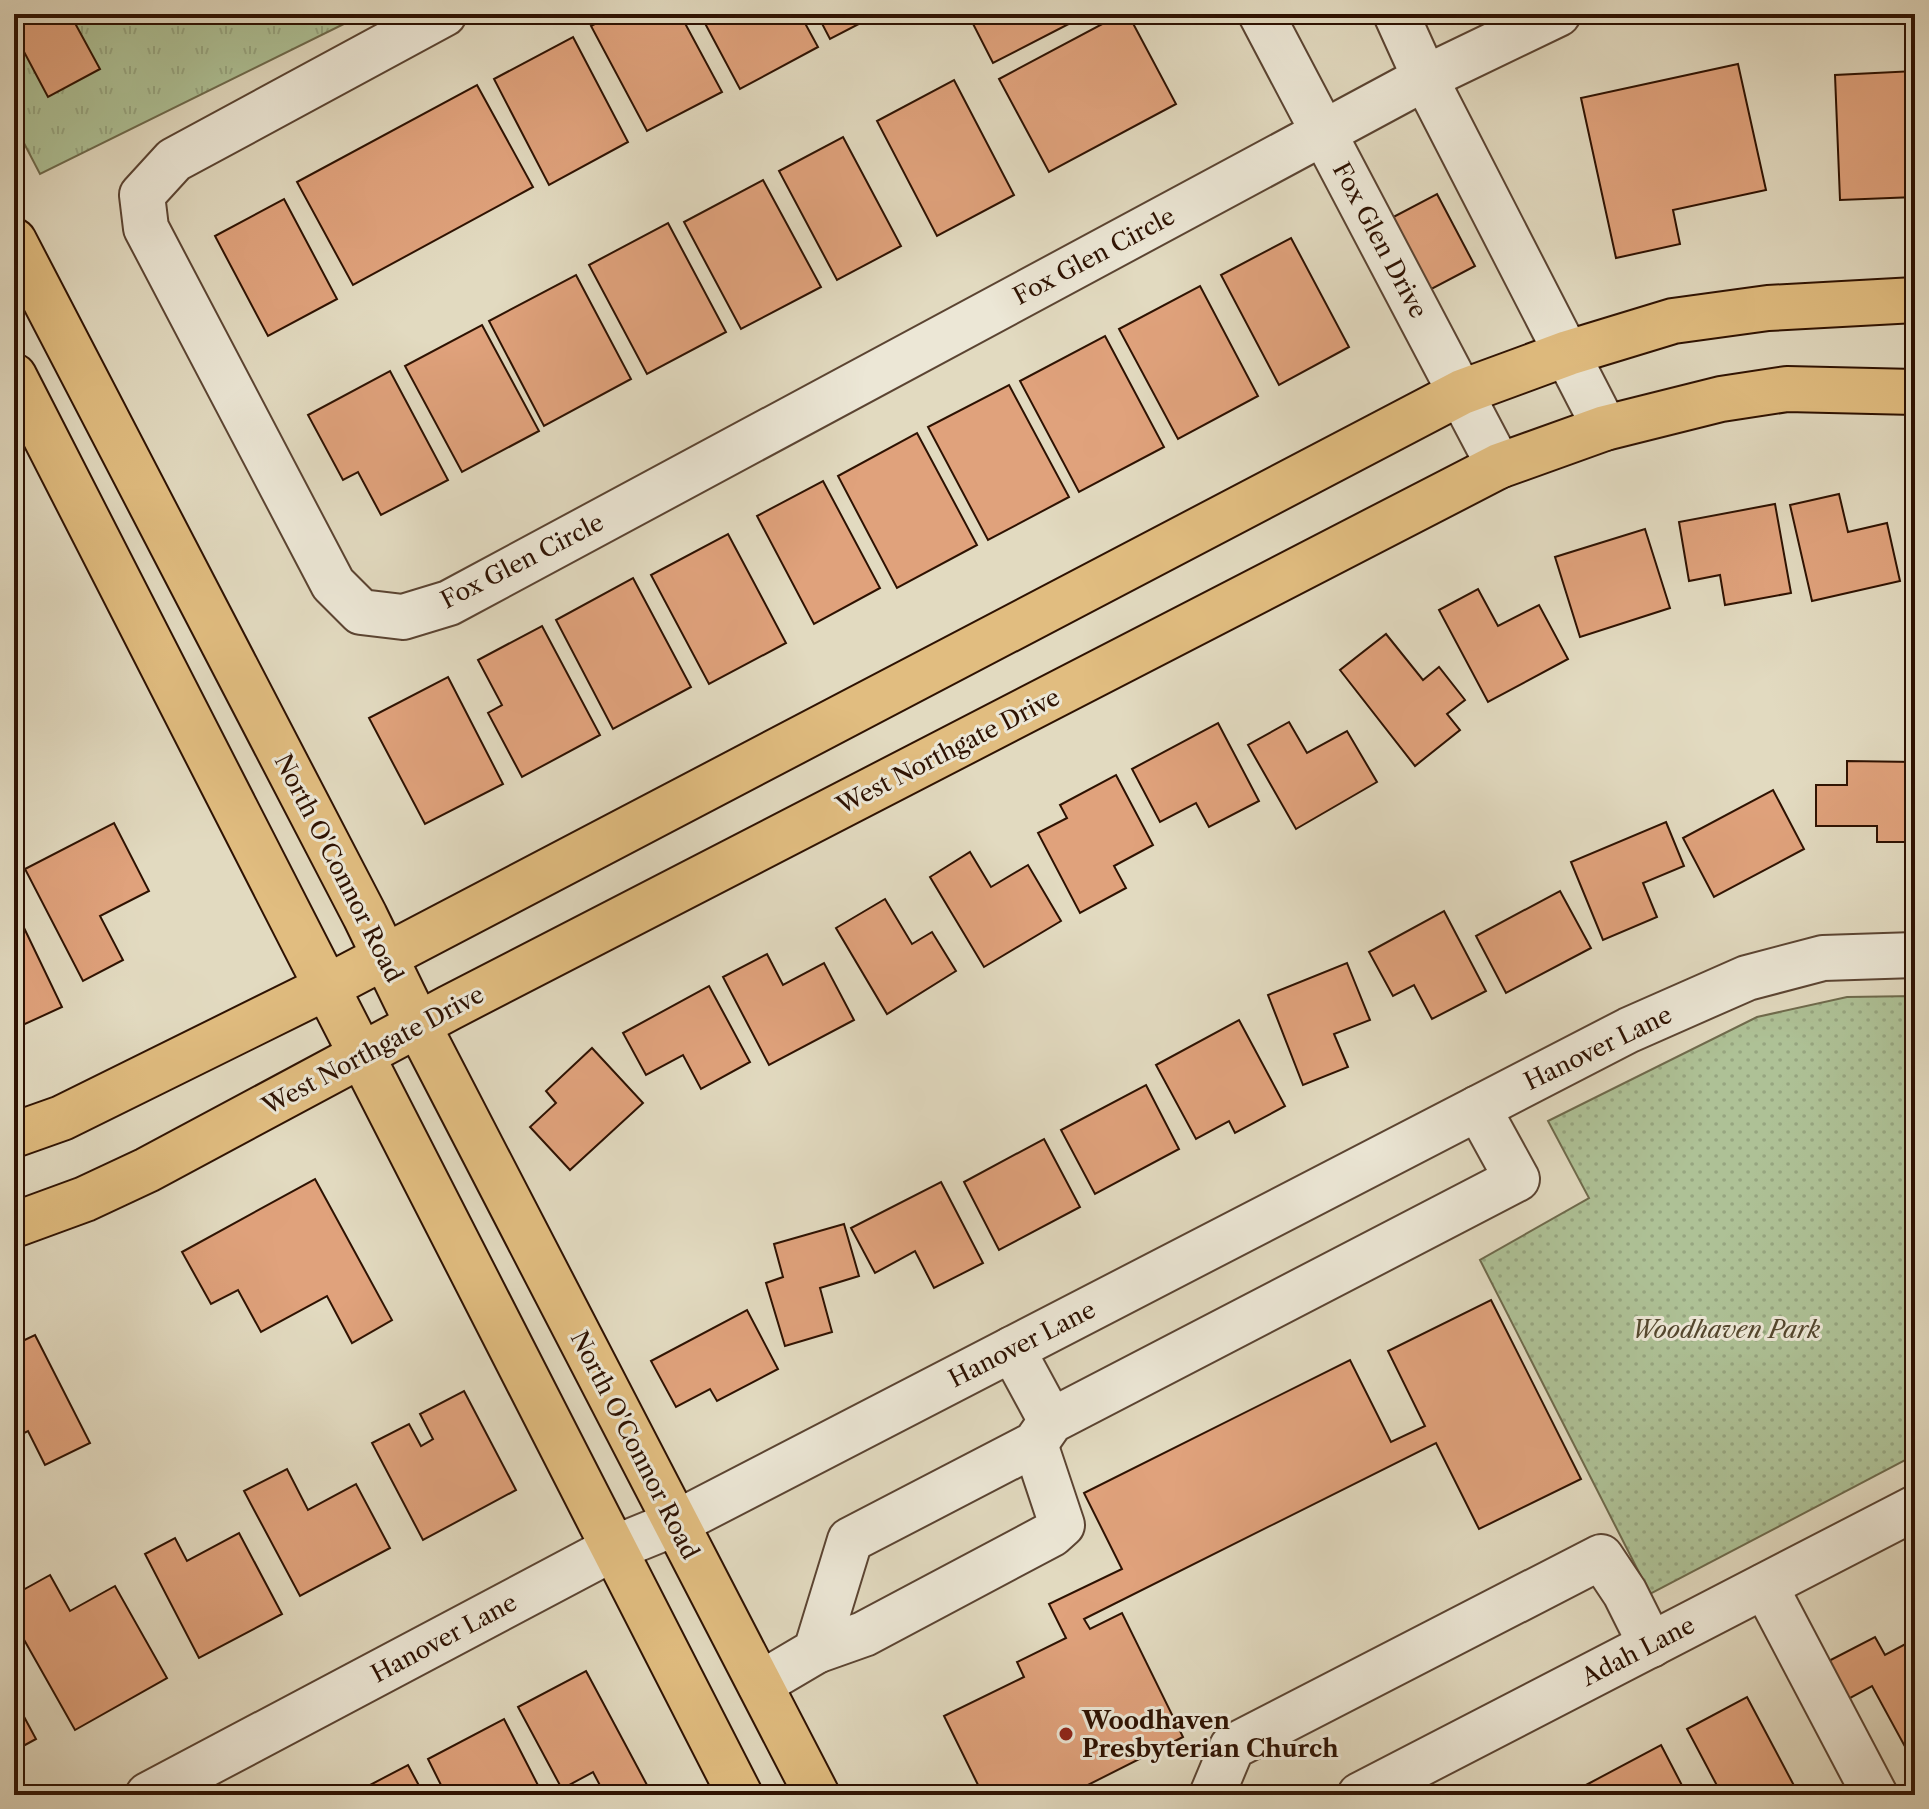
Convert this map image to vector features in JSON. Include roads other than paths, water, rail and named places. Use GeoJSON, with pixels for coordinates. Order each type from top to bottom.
{"type":"FeatureCollection","features":[{"type":"Feature","properties":{"kind":"main road","name":"North O'Connor Road"},"geometry":{"type":"LineString","coordinates":[[14,241],[386,955],[418,1025],[817,1795]]}},
{"type":"Feature","properties":{"kind":"main road"},"geometry":{"type":"LineString","coordinates":[[14,1135],[62,1118],[327,987],[1462,392],[1568,353],[1673,321],[1768,308],[1915,300]]}},
{"type":"Feature","properties":{"kind":"main road"},"geometry":{"type":"LineString","coordinates":[[14,376],[740,1795]]}},
{"type":"Feature","properties":{"kind":"main road","name":"West Northgate Drive"},"geometry":{"type":"LineString","coordinates":[[14,1225],[85,1199],[147,1170],[418,1025],[1499,466],[1605,428],[1721,399],[1787,389],[1915,392]]}},
{"type":"Feature","properties":{"kind":"street","name":"Fox Glen Circle"},"geometry":{"type":"LineString","coordinates":[[444,14],[174,160],[142,195],[146,228],[333,584],[361,612],[403,617],[449,603],[1425,78],[1558,14]]}},
{"type":"Feature","properties":{"kind":"street","name":"Fox Glen Drive"},"geometry":{"type":"LineString","coordinates":[[1261,14],[1499,466]]}},
{"type":"Feature","properties":{"kind":"street"},"geometry":{"type":"LineString","coordinates":[[1396,14],[1425,78],[1605,428]]}},
{"type":"Feature","properties":{"kind":"street","name":"Hanover Lane"},"geometry":{"type":"LineString","coordinates":[[148,1795],[612,1549],[676,1523],[1629,1030],[1747,978],[1823,958],[1915,955]]}},
{"type":"Feature","properties":{"kind":"street"},"geometry":{"type":"LineString","coordinates":[[816,1651],[850,1540],[1517,1179],[1478,1108]]}},
{"type":"Feature","properties":{"kind":"street"},"geometry":{"type":"LineString","coordinates":[[760,1684],[816,1651],[864,1634],[1052,1534],[1062,1525],[1043,1433],[1012,1349]]}},
{"type":"Feature","properties":{"kind":"street","name":"Adah Lane"},"geometry":{"type":"LineString","coordinates":[[1360,1795],[1915,1508]]}},
{"type":"Feature","properties":{"kind":"street"},"geometry":{"type":"LineString","coordinates":[[1212,1795],[1232,1747],[1601,1557],[1625,1593],[1651,1645]]}},
{"type":"Feature","properties":{"kind":"street"},"geometry":{"type":"LineString","coordinates":[[1765,1586],[1875,1795]]}},
{"type":"Feature","properties":{"kind":"place","name":"Woodhaven Presbyterian Church"},"geometry":{"type":"Point","coordinates":[1066,1734]}},
{"type":"Feature","properties":{"kind":"park label","name":"Woodhaven Park"},"geometry":{"type":"Point","coordinates":[1726,1329]}}]}
